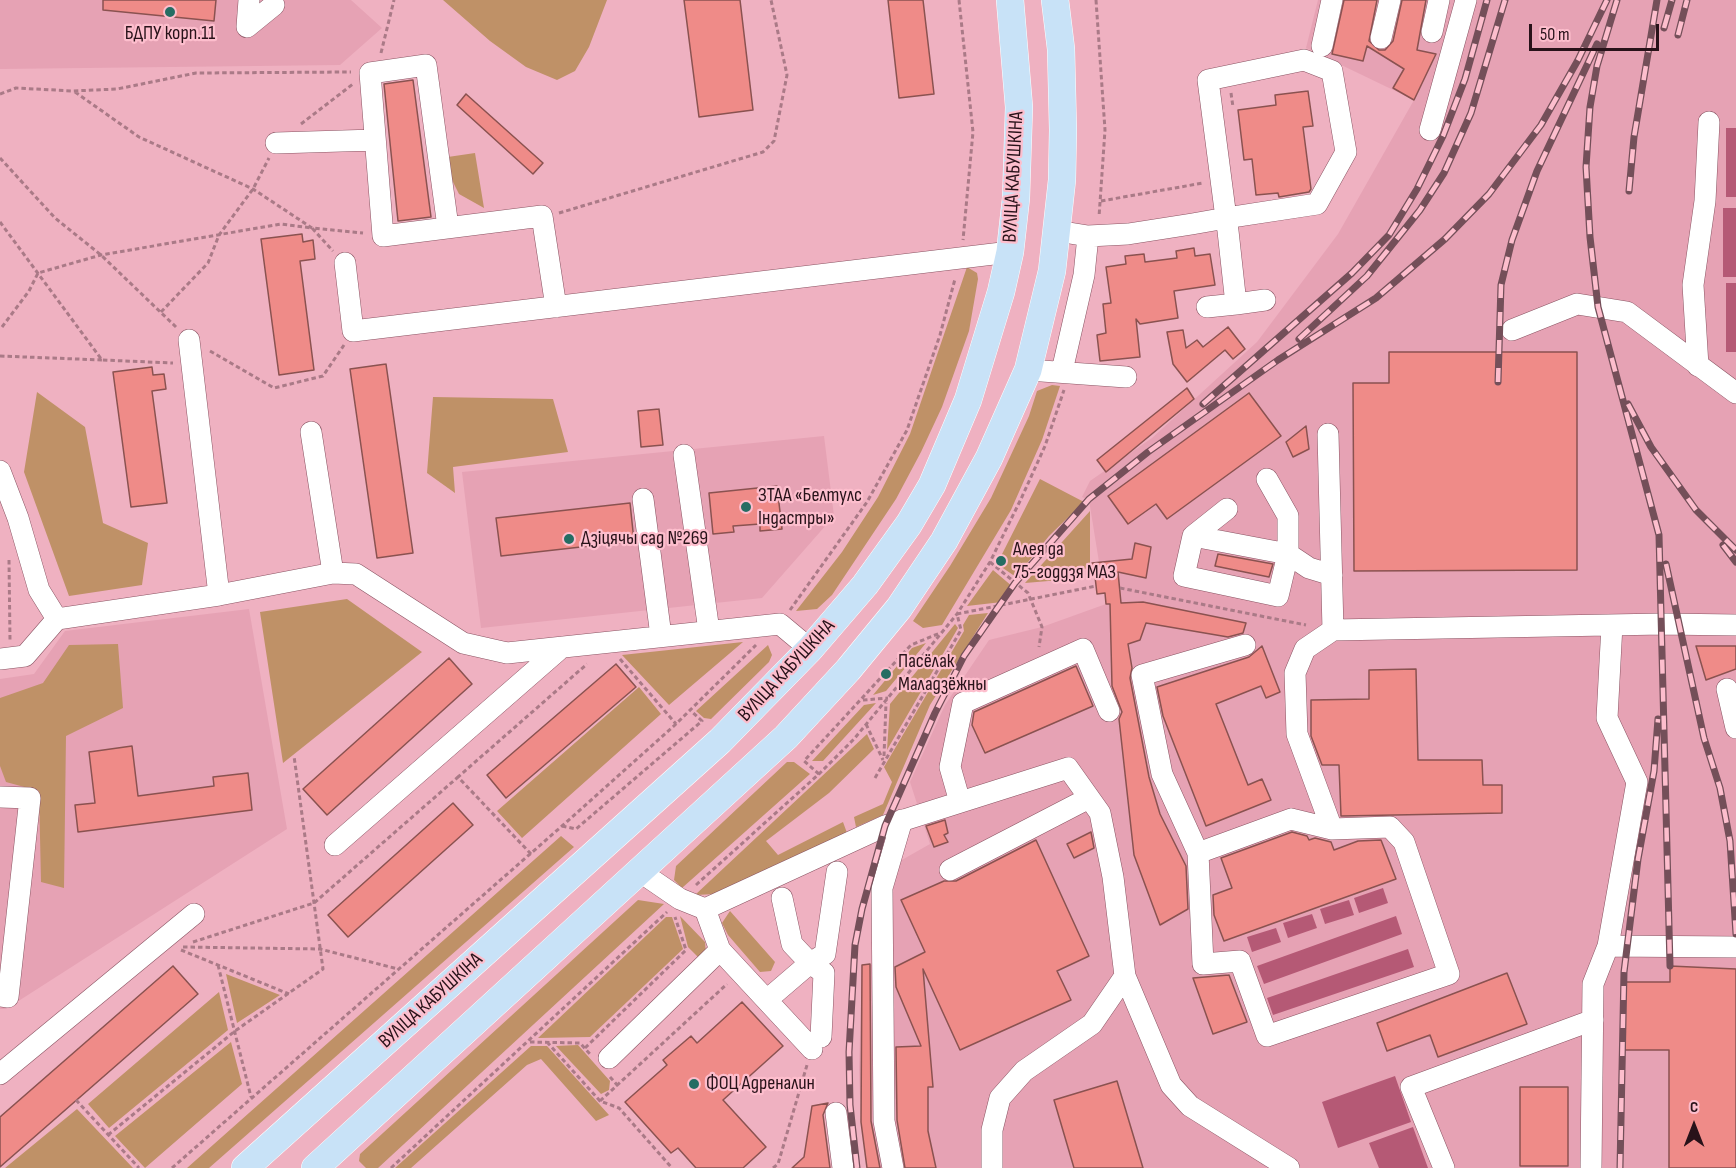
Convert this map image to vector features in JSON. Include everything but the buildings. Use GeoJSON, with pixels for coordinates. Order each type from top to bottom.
{"type":"FeatureCollection","features":[{"type":"Feature","properties":{"kind":"main road","name":"ВУЛІЦА КАБУШКІНА"},"geometry":{"type":"LineString","coordinates":[[245,1168],[711,749],[810,649],[865,585],[909,524],[932,485],[968,400],[994,318],[1010,252],[1016,198],[1019,107],[1010,0]]}},
{"type":"Feature","properties":{"kind":"main road"},"geometry":{"type":"LineString","coordinates":[[315,1168],[786,737],[848,670],[900,608],[922,575],[989,458],[1028,370],[1052,272],[1057,231],[1063,130],[1061,49],[1055,0]]}},
{"type":"Feature","properties":{"kind":"main road"},"geometry":{"type":"LineString","coordinates":[[952,440],[989,458]]}},
{"type":"Feature","properties":{"kind":"lane"},"geometry":{"type":"LineString","coordinates":[[249,0],[248,27],[274,5]]}},
{"type":"Feature","properties":{"kind":"lane"},"geometry":{"type":"LineString","coordinates":[[1322,46],[1332,0]]}},
{"type":"Feature","properties":{"kind":"lane"},"geometry":{"type":"LineString","coordinates":[[1381,38],[1390,0]]}},
{"type":"Feature","properties":{"kind":"lane"},"geometry":{"type":"LineString","coordinates":[[1432,32],[1439,0]]}},
{"type":"Feature","properties":{"kind":"lane"},"geometry":{"type":"LineString","coordinates":[[1430,130],[1466,0]]}},
{"type":"Feature","properties":{"kind":"lane"},"geometry":{"type":"LineString","coordinates":[[1057,231],[1088,236],[1128,234],[1226,218],[1317,204],[1346,152],[1332,71],[1304,60],[1208,80],[1226,218],[1236,304]]}},
{"type":"Feature","properties":{"kind":"lane"},"geometry":{"type":"LineString","coordinates":[[448,227],[426,65],[370,73],[383,236],[542,216],[556,307]]}},
{"type":"Feature","properties":{"kind":"lane"},"geometry":{"type":"LineString","coordinates":[[1698,366],[1693,285],[1705,201],[1709,122]]}},
{"type":"Feature","properties":{"kind":"lane"},"geometry":{"type":"LineString","coordinates":[[276,143],[375,140]]}},
{"type":"Feature","properties":{"kind":"lane"},"geometry":{"type":"LineString","coordinates":[[1062,371],[1084,275],[1088,236]]}},
{"type":"Feature","properties":{"kind":"lane"},"geometry":{"type":"LineString","coordinates":[[345,263],[353,331],[1010,252]]}},
{"type":"Feature","properties":{"kind":"lane"},"geometry":{"type":"LineString","coordinates":[[1207,307],[1265,300]]}},
{"type":"Feature","properties":{"kind":"lane"},"geometry":{"type":"LineString","coordinates":[[1512,330],[1577,304],[1627,312],[1736,393]]}},
{"type":"Feature","properties":{"kind":"lane"},"geometry":{"type":"LineString","coordinates":[[189,340],[219,595]]}},
{"type":"Feature","properties":{"kind":"lane"},"geometry":{"type":"LineString","coordinates":[[1028,370],[1126,377]]}},
{"type":"Feature","properties":{"kind":"lane"},"geometry":{"type":"LineString","coordinates":[[311,432],[333,573]]}},
{"type":"Feature","properties":{"kind":"lane"},"geometry":{"type":"LineString","coordinates":[[1328,434],[1333,630]]}},
{"type":"Feature","properties":{"kind":"lane"},"geometry":{"type":"LineString","coordinates":[[684,455],[709,631]]}},
{"type":"Feature","properties":{"kind":"lane"},"geometry":{"type":"LineString","coordinates":[[0,471],[18,518],[39,590],[57,619]]}},
{"type":"Feature","properties":{"kind":"lane"},"geometry":{"type":"LineString","coordinates":[[1227,509],[1193,536],[1184,576],[1278,596],[1287,554],[1287,516],[1267,479]]}},
{"type":"Feature","properties":{"kind":"lane"},"geometry":{"type":"LineString","coordinates":[[643,499],[661,636]]}},
{"type":"Feature","properties":{"kind":"lane"},"geometry":{"type":"LineString","coordinates":[[1193,536],[1287,554],[1309,568],[1332,575]]}},
{"type":"Feature","properties":{"kind":"lane"},"geometry":{"type":"LineString","coordinates":[[5,659],[24,656],[57,619],[219,595],[333,573],[356,574],[463,643],[507,653],[780,624],[810,649]]}},
{"type":"Feature","properties":{"kind":"lane"},"geometry":{"type":"LineString","coordinates":[[1591,1168],[1593,984],[1608,946],[1637,782],[1607,718],[1612,625]]}},
{"type":"Feature","properties":{"kind":"lane"},"geometry":{"type":"LineString","coordinates":[[1332,829],[1297,734],[1295,673],[1305,650],[1333,630],[1736,625]]}},
{"type":"Feature","properties":{"kind":"lane"},"geometry":{"type":"LineString","coordinates":[[1198,853],[1291,819],[1332,829],[1390,827],[1404,842],[1449,974],[1267,1036],[1240,961],[1203,964],[1198,853],[1162,774],[1142,675],[1245,645]]}},
{"type":"Feature","properties":{"kind":"lane"},"geometry":{"type":"LineString","coordinates":[[335,845],[562,647]]}},
{"type":"Feature","properties":{"kind":"lane"},"geometry":{"type":"LineString","coordinates":[[960,802],[950,767],[963,703],[1083,649],[1109,711]]}},
{"type":"Feature","properties":{"kind":"lane"},"geometry":{"type":"LineString","coordinates":[[1727,690],[1736,728]]}},
{"type":"Feature","properties":{"kind":"lane"},"geometry":{"type":"LineString","coordinates":[[639,872],[680,899],[705,909],[885,826],[1068,768],[1100,813],[1113,877],[1125,976],[1171,1085],[1190,1106],[1289,1168]]}},
{"type":"Feature","properties":{"kind":"lane"},"geometry":{"type":"LineString","coordinates":[[0,796],[30,798],[8,997],[0,996]]}},
{"type":"Feature","properties":{"kind":"lane"},"geometry":{"type":"LineString","coordinates":[[950,870],[1089,798]]}},
{"type":"Feature","properties":{"kind":"lane"},"geometry":{"type":"LineString","coordinates":[[893,1168],[884,1121],[882,888],[902,820]]}},
{"type":"Feature","properties":{"kind":"lane"},"geometry":{"type":"LineString","coordinates":[[768,999],[810,963],[825,954],[837,872]]}},
{"type":"Feature","properties":{"kind":"lane"},"geometry":{"type":"LineString","coordinates":[[782,898],[792,945],[824,973],[817,1043]]}},
{"type":"Feature","properties":{"kind":"lane"},"geometry":{"type":"LineString","coordinates":[[705,909],[720,950],[768,999],[817,1043]]}},
{"type":"Feature","properties":{"kind":"lane"},"geometry":{"type":"LineString","coordinates":[[0,1074],[194,914]]}},
{"type":"Feature","properties":{"kind":"lane"},"geometry":{"type":"LineString","coordinates":[[1608,946],[1736,946]]}},
{"type":"Feature","properties":{"kind":"lane"},"geometry":{"type":"LineString","coordinates":[[602,1061],[720,950]]}},
{"type":"Feature","properties":{"kind":"lane"},"geometry":{"type":"LineString","coordinates":[[992,1168],[992,1130],[1000,1098],[1024,1071],[1092,1024],[1125,976]]}},
{"type":"Feature","properties":{"kind":"lane"},"geometry":{"type":"LineString","coordinates":[[1444,1168],[1411,1087],[1593,1020]]}},
{"type":"Feature","properties":{"kind":"lane"},"geometry":{"type":"LineString","coordinates":[[836,1113],[843,1168]]}},
{"type":"Feature","properties":{"kind":"path"},"geometry":{"type":"LineString","coordinates":[[161,312],[208,263],[219,235],[253,189],[276,143],[370,73],[383,50],[394,0]]}},
{"type":"Feature","properties":{"kind":"path"},"geometry":{"type":"LineString","coordinates":[[542,216],[572,211],[763,152],[774,141],[788,75],[771,0]]}},
{"type":"Feature","properties":{"kind":"path"},"geometry":{"type":"LineString","coordinates":[[172,1168],[676,724],[689,709],[780,624],[867,502],[907,429],[940,335],[961,258],[973,132],[959,0]]}},
{"type":"Feature","properties":{"kind":"path"},"geometry":{"type":"LineString","coordinates":[[0,94],[16,88],[73,91],[117,89],[196,73],[370,73]]}},
{"type":"Feature","properties":{"kind":"path"},"geometry":{"type":"LineString","coordinates":[[73,91],[139,136],[253,189],[312,228],[345,263]]}},
{"type":"Feature","properties":{"kind":"path"},"geometry":{"type":"LineString","coordinates":[[1231,92],[1233,113]]}},
{"type":"Feature","properties":{"kind":"path"},"geometry":{"type":"LineString","coordinates":[[0,158],[55,218],[101,255],[189,340],[274,388],[323,376],[353,331]]}},
{"type":"Feature","properties":{"kind":"path"},"geometry":{"type":"LineString","coordinates":[[1101,201],[1221,180]]}},
{"type":"Feature","properties":{"kind":"path"},"geometry":{"type":"LineString","coordinates":[[0,222],[102,360]]}},
{"type":"Feature","properties":{"kind":"path"},"geometry":{"type":"LineString","coordinates":[[2,327],[29,291],[38,273],[101,255],[281,224],[383,236]]}},
{"type":"Feature","properties":{"kind":"path"},"geometry":{"type":"LineString","coordinates":[[0,356],[193,364]]}},
{"type":"Feature","properties":{"kind":"path"},"geometry":{"type":"LineString","coordinates":[[5,659],[9,554]]}},
{"type":"Feature","properties":{"kind":"path"},"geometry":{"type":"LineString","coordinates":[[990,562],[1028,593],[1042,627],[1035,670]]}},
{"type":"Feature","properties":{"kind":"path"},"geometry":{"type":"LineString","coordinates":[[875,778],[961,630],[957,614],[1096,586]]}},
{"type":"Feature","properties":{"kind":"path"},"geometry":{"type":"LineString","coordinates":[[1120,588],[1333,630]]}},
{"type":"Feature","properties":{"kind":"path"},"geometry":{"type":"LineString","coordinates":[[819,774],[804,761],[911,645],[942,633]]}},
{"type":"Feature","properties":{"kind":"path"},"geometry":{"type":"LineString","coordinates":[[176,947],[314,903],[607,644],[676,724]]}},
{"type":"Feature","properties":{"kind":"path"},"geometry":{"type":"LineString","coordinates":[[861,700],[887,700],[884,759]]}},
{"type":"Feature","properties":{"kind":"path"},"geometry":{"type":"LineString","coordinates":[[562,826],[576,829],[702,721],[689,709]]}},
{"type":"Feature","properties":{"kind":"path"},"geometry":{"type":"LineString","coordinates":[[866,724],[884,759]]}},
{"type":"Feature","properties":{"kind":"path"},"geometry":{"type":"LineString","coordinates":[[108,1135],[235,1031],[323,969],[294,756]]}},
{"type":"Feature","properties":{"kind":"path"},"geometry":{"type":"LineString","coordinates":[[458,777],[531,854]]}},
{"type":"Feature","properties":{"kind":"path"},"geometry":{"type":"LineString","coordinates":[[585,1048],[686,950],[672,908]]}},
{"type":"Feature","properties":{"kind":"path"},"geometry":{"type":"LineString","coordinates":[[176,947],[320,949],[398,969]]}},
{"type":"Feature","properties":{"kind":"path"},"geometry":{"type":"LineString","coordinates":[[176,947],[289,994]]}},
{"type":"Feature","properties":{"kind":"path"},"geometry":{"type":"LineString","coordinates":[[218,965],[251,1097]]}},
{"type":"Feature","properties":{"kind":"path"},"geometry":{"type":"LineString","coordinates":[[600,1101],[740,971]]}},
{"type":"Feature","properties":{"kind":"path"},"geometry":{"type":"LineString","coordinates":[[528,1042],[580,1043],[602,1061],[618,1086]]}},
{"type":"Feature","properties":{"kind":"path"},"geometry":{"type":"LineString","coordinates":[[547,1042],[600,1101],[619,1108],[672,1168]]}},
{"type":"Feature","properties":{"kind":"path"},"geometry":{"type":"LineString","coordinates":[[773,1168],[778,1164],[817,1043]]}},
{"type":"Feature","properties":{"kind":"path"},"geometry":{"type":"LineString","coordinates":[[76,1100],[140,1168]]}},
{"type":"Feature","properties":{"kind":"shaded area"},"geometry":{"type":"Polygon","coordinates":[[[0,0],[351,0],[382,28],[340,65],[0,69],[0,0]]]}},
{"type":"Feature","properties":{"kind":"shaded area"},"geometry":{"type":"Polygon","coordinates":[[[443,0],[607,0],[589,47],[575,71],[557,80],[526,67],[490,41],[443,0]]]}},
{"type":"Feature","properties":{"kind":"shaded area"},"geometry":{"type":"Polygon","coordinates":[[[1318,0],[1736,0],[1736,1168],[867,1168],[861,1122],[859,1070],[862,965],[890,964],[886,892],[900,861],[930,844],[910,782],[945,705],[989,640],[1042,627],[1106,604],[1105,594],[1097,594],[1094,562],[1099,562],[1089,500],[1082,497],[1090,481],[1152,438],[1257,342],[1338,234],[1414,100],[1306,48],[1318,0]]]}},
{"type":"Feature","properties":{"kind":"shaded area"},"geometry":{"type":"Polygon","coordinates":[[[1726,128],[1736,128],[1736,197],[1726,197],[1726,128]]]}},
{"type":"Feature","properties":{"kind":"shaded area"},"geometry":{"type":"Polygon","coordinates":[[[475,153],[484,208],[459,194],[441,158],[475,153]]]}},
{"type":"Feature","properties":{"kind":"shaded area"},"geometry":{"type":"Polygon","coordinates":[[[1723,208],[1736,208],[1736,277],[1723,277],[1723,208]]]}},
{"type":"Feature","properties":{"kind":"shaded area"},"geometry":{"type":"Polygon","coordinates":[[[967,267],[977,273],[978,279],[969,331],[942,407],[921,452],[896,499],[832,595],[817,609],[796,611],[842,552],[878,497],[910,434],[967,267]]]}},
{"type":"Feature","properties":{"kind":"shaded area"},"geometry":{"type":"Polygon","coordinates":[[[1726,283],[1736,283],[1736,352],[1726,352],[1726,283]]]}},
{"type":"Feature","properties":{"kind":"shaded area"},"geometry":{"type":"Polygon","coordinates":[[[1052,385],[1060,386],[1042,440],[1011,510],[942,625],[923,628],[913,621],[991,498],[1029,416],[1037,391],[1052,385]]]}},
{"type":"Feature","properties":{"kind":"shaded area"},"geometry":{"type":"Polygon","coordinates":[[[37,392],[85,427],[103,523],[148,543],[142,585],[69,596],[24,472],[37,392]]]}},
{"type":"Feature","properties":{"kind":"shaded area"},"geometry":{"type":"Polygon","coordinates":[[[433,397],[553,399],[568,452],[453,467],[455,493],[427,473],[433,397]]]}},
{"type":"Feature","properties":{"kind":"shaded area"},"geometry":{"type":"Polygon","coordinates":[[[824,436],[834,516],[762,598],[481,628],[462,472],[824,436]]]}},
{"type":"Feature","properties":{"kind":"shaded area"},"geometry":{"type":"Polygon","coordinates":[[[1040,479],[1084,502],[1049,536],[1016,577],[997,564],[1040,479]]]}},
{"type":"Feature","properties":{"kind":"shaded area"},"geometry":{"type":"Polygon","coordinates":[[[1090,511],[1090,568],[1084,569],[1084,578],[1025,583],[1090,511]]]}},
{"type":"Feature","properties":{"kind":"shaded area"},"geometry":{"type":"Polygon","coordinates":[[[993,570],[1013,587],[1002,602],[967,606],[993,570]]]}},
{"type":"Feature","properties":{"kind":"shaded area"},"geometry":{"type":"Polygon","coordinates":[[[347,599],[422,652],[283,763],[260,612],[347,599]]]}},
{"type":"Feature","properties":{"kind":"shaded area"},"geometry":{"type":"Polygon","coordinates":[[[249,609],[287,829],[6,1009],[0,1009],[0,679],[34,674],[65,631],[249,609]]]}},
{"type":"Feature","properties":{"kind":"shaded area"},"geometry":{"type":"Polygon","coordinates":[[[988,613],[930,705],[883,815],[856,827],[854,817],[883,804],[892,782],[884,767],[964,631],[963,625],[969,615],[988,613]]]}},
{"type":"Feature","properties":{"kind":"shaded area"},"geometry":{"type":"Polygon","coordinates":[[[955,624],[958,628],[887,750],[890,704],[955,624]]]}},
{"type":"Feature","properties":{"kind":"shaded area"},"geometry":{"type":"Polygon","coordinates":[[[743,642],[669,705],[622,655],[743,642]]]}},
{"type":"Feature","properties":{"kind":"shaded area"},"geometry":{"type":"Polygon","coordinates":[[[926,643],[886,691],[873,695],[912,648],[926,643]]]}},
{"type":"Feature","properties":{"kind":"shaded area"},"geometry":{"type":"Polygon","coordinates":[[[118,644],[123,708],[66,736],[64,888],[41,882],[39,791],[6,782],[0,766],[0,698],[43,683],[69,645],[118,644]]]}},
{"type":"Feature","properties":{"kind":"shaded area"},"geometry":{"type":"Polygon","coordinates":[[[768,645],[772,655],[769,662],[711,719],[704,718],[696,711],[768,645]]]}},
{"type":"Feature","properties":{"kind":"shaded area"},"geometry":{"type":"Polygon","coordinates":[[[639,687],[661,714],[522,838],[497,811],[639,687]]]}},
{"type":"Feature","properties":{"kind":"shaded area"},"geometry":{"type":"Polygon","coordinates":[[[876,703],[823,761],[812,761],[864,705],[876,703]]]}},
{"type":"Feature","properties":{"kind":"shaded area"},"geometry":{"type":"Polygon","coordinates":[[[867,734],[874,749],[829,793],[766,841],[778,855],[843,822],[847,833],[716,894],[695,895],[867,734]]]}},
{"type":"Feature","properties":{"kind":"shaded area"},"geometry":{"type":"Polygon","coordinates":[[[787,762],[794,762],[810,774],[682,888],[674,880],[676,866],[787,762]]]}},
{"type":"Feature","properties":{"kind":"shaded area"},"geometry":{"type":"Polygon","coordinates":[[[561,836],[574,847],[209,1168],[187,1168],[561,836]]]}},
{"type":"Feature","properties":{"kind":"shaded area"},"geometry":{"type":"Polygon","coordinates":[[[1383,888],[1388,903],[1359,913],[1354,898],[1383,888]]]}},
{"type":"Feature","properties":{"kind":"shaded area"},"geometry":{"type":"Polygon","coordinates":[[[638,900],[664,904],[378,1168],[366,1168],[359,1161],[360,1154],[638,900]]]}},
{"type":"Feature","properties":{"kind":"shaded area"},"geometry":{"type":"Polygon","coordinates":[[[1349,900],[1354,915],[1325,924],[1320,909],[1349,900]]]}},
{"type":"Feature","properties":{"kind":"shaded area"},"geometry":{"type":"Polygon","coordinates":[[[730,911],[775,962],[771,971],[760,972],[728,935],[722,923],[730,911]]]}},
{"type":"Feature","properties":{"kind":"shaded area"},"geometry":{"type":"Polygon","coordinates":[[[1312,914],[1317,928],[1288,938],[1283,923],[1312,914]]]}},
{"type":"Feature","properties":{"kind":"shaded area"},"geometry":{"type":"Polygon","coordinates":[[[680,916],[705,942],[706,954],[700,959],[688,947],[680,916]]]}},
{"type":"Feature","properties":{"kind":"shaded area"},"geometry":{"type":"Polygon","coordinates":[[[1396,916],[1402,934],[1264,984],[1257,966],[1396,916]]]}},
{"type":"Feature","properties":{"kind":"shaded area"},"geometry":{"type":"Polygon","coordinates":[[[666,917],[672,917],[683,949],[590,1037],[538,1038],[666,917]]]}},
{"type":"Feature","properties":{"kind":"shaded area"},"geometry":{"type":"Polygon","coordinates":[[[1276,928],[1281,942],[1252,952],[1247,937],[1276,928]]]}},
{"type":"Feature","properties":{"kind":"shaded area"},"geometry":{"type":"Polygon","coordinates":[[[1408,949],[1414,967],[1273,1015],[1267,998],[1408,949]]]}},
{"type":"Feature","properties":{"kind":"shaded area"},"geometry":{"type":"Polygon","coordinates":[[[226,974],[280,995],[237,1023],[226,974]]]}},
{"type":"Feature","properties":{"kind":"shaded area"},"geometry":{"type":"Polygon","coordinates":[[[219,992],[228,1030],[109,1128],[88,1104],[219,992]]]}},
{"type":"Feature","properties":{"kind":"shaded area"},"geometry":{"type":"Polygon","coordinates":[[[231,1042],[242,1084],[145,1168],[115,1136],[231,1042]]]}},
{"type":"Feature","properties":{"kind":"shaded area"},"geometry":{"type":"Polygon","coordinates":[[[578,1045],[610,1081],[609,1090],[601,1094],[556,1046],[578,1045]]]}},
{"type":"Feature","properties":{"kind":"shaded area"},"geometry":{"type":"Polygon","coordinates":[[[531,1046],[547,1046],[609,1115],[596,1121],[541,1059],[527,1065],[411,1168],[395,1168],[531,1046]]]}},
{"type":"Feature","properties":{"kind":"shaded area"},"geometry":{"type":"Polygon","coordinates":[[[1395,1076],[1411,1122],[1338,1148],[1322,1102],[1395,1076]]]}},
{"type":"Feature","properties":{"kind":"shaded area"},"geometry":{"type":"Polygon","coordinates":[[[77,1109],[133,1168],[5,1168],[77,1109]]]}},
{"type":"Feature","properties":{"kind":"shaded area"},"geometry":{"type":"Polygon","coordinates":[[[1413,1127],[1428,1168],[1379,1168],[1369,1143],[1413,1127]]]}},
{"type":"Feature","properties":{"kind":"railway"},"geometry":{"type":"LineString","coordinates":[[1203,404],[1352,273],[1389,235],[1417,189],[1443,136],[1465,79],[1487,0]]}},
{"type":"Feature","properties":{"kind":"railway"},"geometry":{"type":"LineString","coordinates":[[1299,339],[1367,276],[1420,210],[1444,173],[1471,113],[1505,0]]}},
{"type":"Feature","properties":{"kind":"railway"},"geometry":{"type":"LineString","coordinates":[[857,1168],[850,1105],[849,1052],[855,945],[862,909],[885,826],[935,713],[964,656],[1015,583],[1089,499],[1148,452],[1278,360],[1376,298],[1445,239],[1489,194],[1541,125],[1578,60],[1607,0]]}},
{"type":"Feature","properties":{"kind":"railway"},"geometry":{"type":"LineString","coordinates":[[1617,0],[1597,66],[1590,107],[1586,167],[1590,237],[1598,307],[1659,535],[1670,966]]}},
{"type":"Feature","properties":{"kind":"railway"},"geometry":{"type":"LineString","coordinates":[[1629,191],[1634,137],[1657,0]]}},
{"type":"Feature","properties":{"kind":"railway"},"geometry":{"type":"LineString","coordinates":[[1664,28],[1672,0]]}},
{"type":"Feature","properties":{"kind":"railway"},"geometry":{"type":"LineString","coordinates":[[1678,35],[1687,0]]}},
{"type":"Feature","properties":{"kind":"railway"},"geometry":{"type":"LineString","coordinates":[[1498,382],[1501,285],[1512,240],[1537,171],[1597,44]]}},
{"type":"Feature","properties":{"kind":"railway"},"geometry":{"type":"LineString","coordinates":[[1628,404],[1651,447],[1696,510],[1736,550]]}},
{"type":"Feature","properties":{"kind":"railway"},"geometry":{"type":"LineString","coordinates":[[1723,545],[1736,562]]}},
{"type":"Feature","properties":{"kind":"railway"},"geometry":{"type":"LineString","coordinates":[[1666,564],[1704,738],[1720,788],[1730,841],[1736,934]]}},
{"type":"Feature","properties":{"kind":"railway"},"geometry":{"type":"LineString","coordinates":[[1620,1168],[1624,972],[1638,859],[1654,771],[1658,719]]}},
{"type":"Feature","properties":{"kind":"place","name":"БДПУ корп.11"},"geometry":{"type":"Point","coordinates":[170,12]}},
{"type":"Feature","properties":{"kind":"place","name":"ЗТАА «Белтулс Iндастры»"},"geometry":{"type":"Point","coordinates":[746,507]}},
{"type":"Feature","properties":{"kind":"place","name":"Дзіцячы сад №269"},"geometry":{"type":"Point","coordinates":[569,539]}},
{"type":"Feature","properties":{"kind":"place","name":"Алея да 75-годдзя МАЗ"},"geometry":{"type":"Point","coordinates":[1001,561]}},
{"type":"Feature","properties":{"kind":"place","name":"Пасёлак Маладзёжны"},"geometry":{"type":"Point","coordinates":[886,674]}},
{"type":"Feature","properties":{"kind":"place","name":"ФОЦ Адреналин"},"geometry":{"type":"Point","coordinates":[694,1084]}}]}
